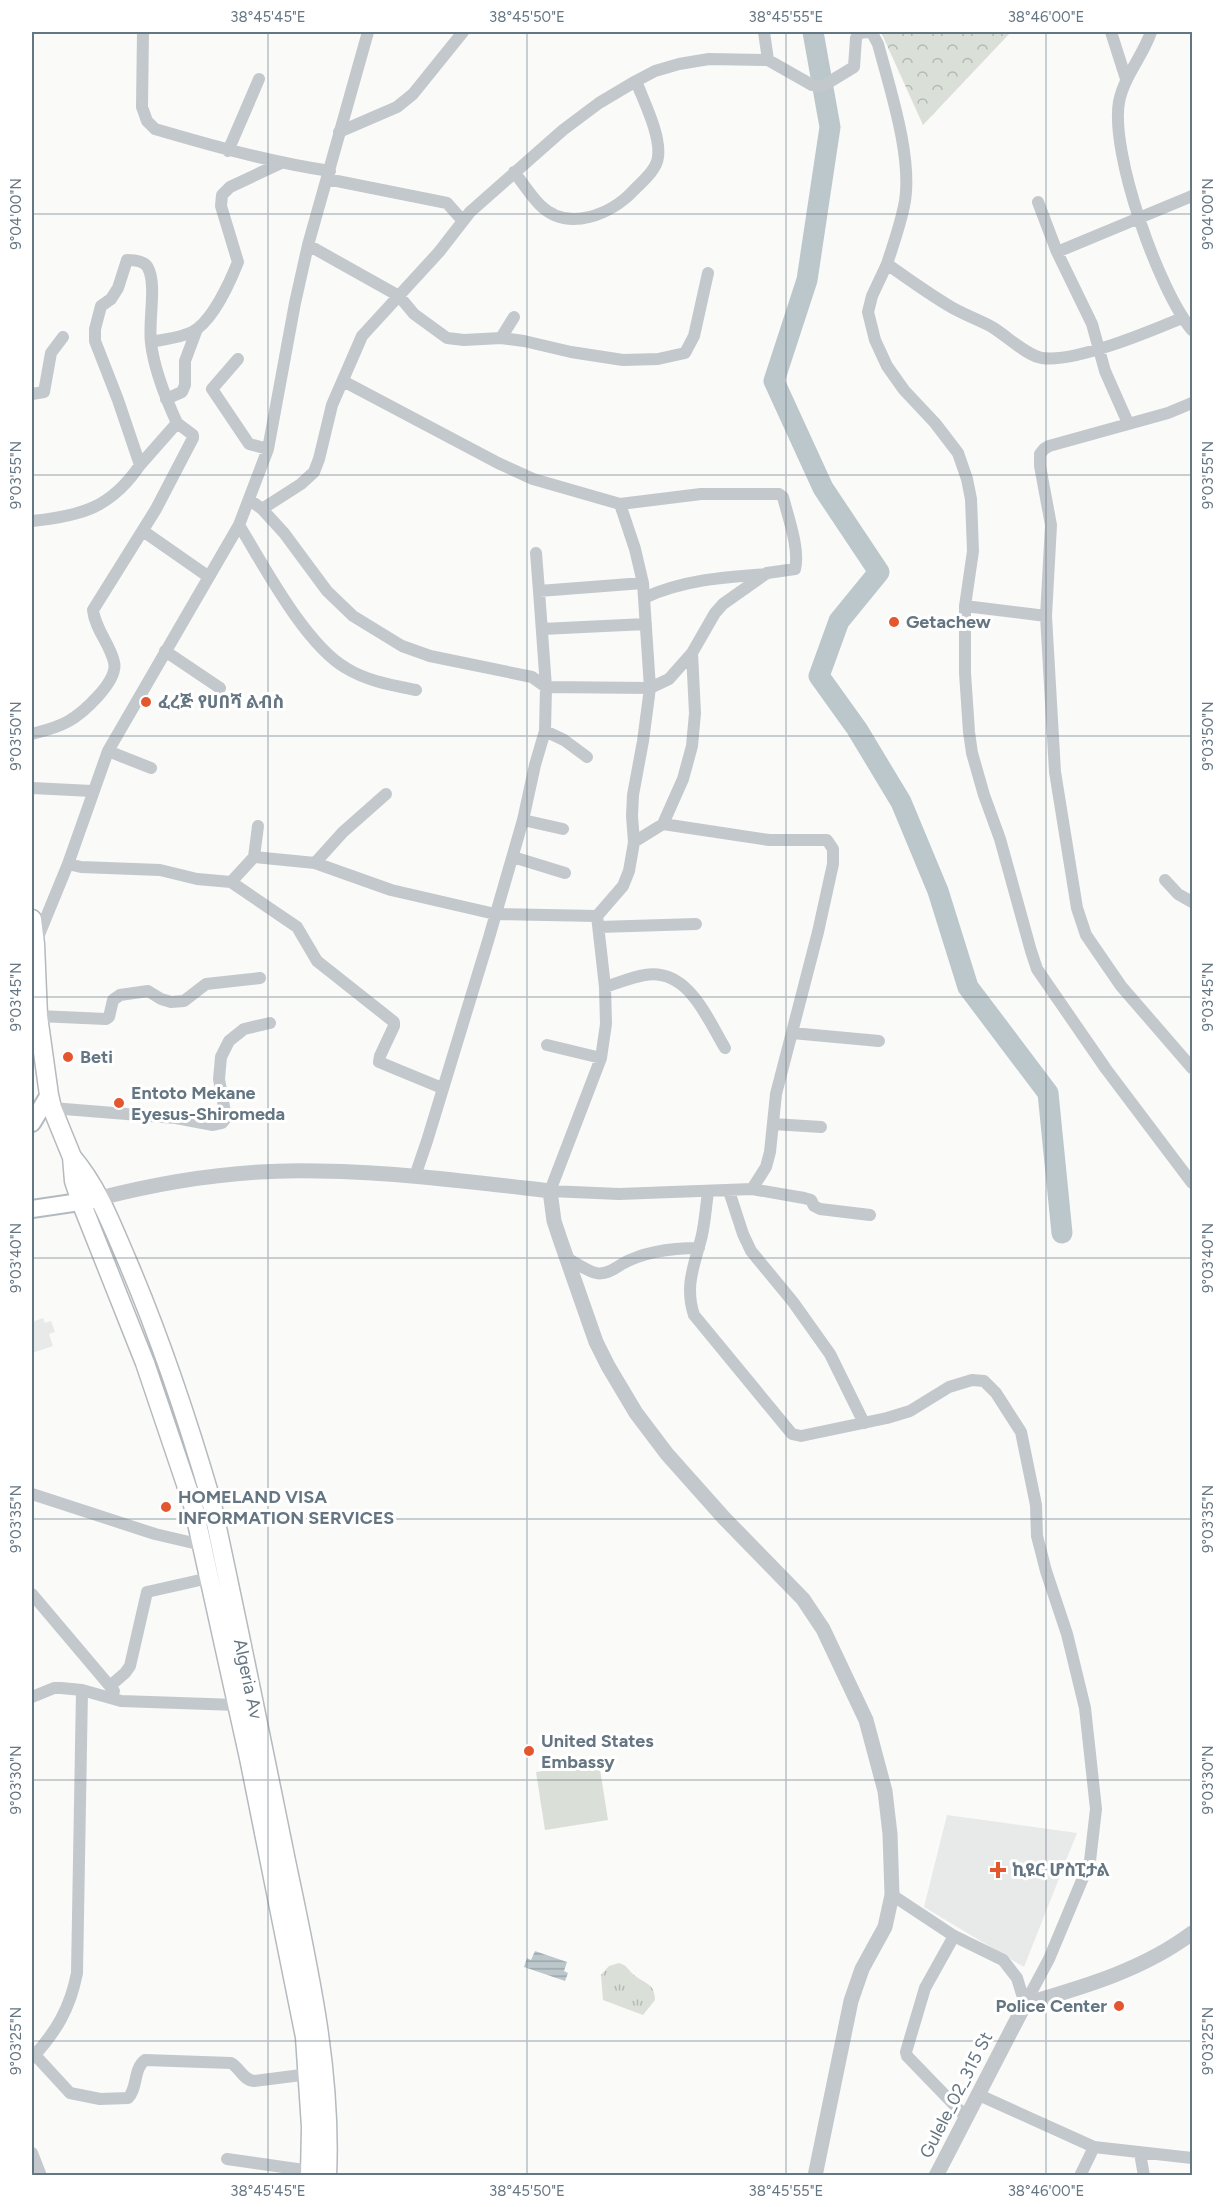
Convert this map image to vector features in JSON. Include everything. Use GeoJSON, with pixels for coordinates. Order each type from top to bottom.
{"type":"FeatureCollection","features":[{"type":"Feature","properties":{"kind":"main road"},"geometry":{"type":"LineString","coordinates":[[32,919],[38,1016],[50,1101],[72,1157]]}},
{"type":"Feature","properties":{"kind":"main road"},"geometry":{"type":"LineString","coordinates":[[32,1123],[50,1101]]}},
{"type":"Feature","properties":{"kind":"main road","name":"Algeria Av"},"geometry":{"type":"LineString","coordinates":[[72,1157],[88,1177],[100,1198],[160,1341],[211,1500],[300,1928],[322,2047],[326,2093],[316,2174]]}},
{"type":"Feature","properties":{"kind":"main road","name":"Algeria Av"},"geometry":{"type":"LineString","coordinates":[[72,1157],[74,1181],[81,1202],[146,1362],[194,1504],[294,1976],[305,2037],[316,2174]]}},
{"type":"Feature","properties":{"kind":"main road"},"geometry":{"type":"LineString","coordinates":[[32,1209],[100,1198]]}},
{"type":"Feature","properties":{"kind":"street"},"geometry":{"type":"LineString","coordinates":[[143,32],[142,107],[147,121],[155,129],[228,151],[447,203],[463,221]]}},
{"type":"Feature","properties":{"kind":"street"},"geometry":{"type":"LineString","coordinates":[[35,944],[68,864],[108,751],[239,525],[250,500],[268,449],[308,245],[368,32]]}},
{"type":"Feature","properties":{"kind":"street"},"geometry":{"type":"LineString","coordinates":[[339,132],[398,107],[413,94],[463,32]]}},
{"type":"Feature","properties":{"kind":"street"},"geometry":{"type":"LineString","coordinates":[[764,32],[768,60]]}},
{"type":"Feature","properties":{"kind":"street"},"geometry":{"type":"LineString","coordinates":[[1110,32],[1126,79]]}},
{"type":"Feature","properties":{"kind":"street"},"geometry":{"type":"LineString","coordinates":[[1151,32],[1147,44],[1126,79],[1119,100],[1116,123],[1139,219],[1156,264],[1182,318],[1192,330]]}},
{"type":"Feature","properties":{"kind":"street"},"geometry":{"type":"LineString","coordinates":[[262,509],[314,472],[332,405],[362,336],[463,221],[562,130],[600,103],[655,71],[709,59],[768,60],[812,85],[821,87],[854,68],[856,38],[859,33],[872,33],[876,38],[886,74],[907,176],[905,205],[887,264],[872,296],[868,312],[875,340],[886,366],[958,453],[967,478],[971,499],[973,551],[965,606],[965,673],[972,753],[1000,839],[1037,969],[1106,1069],[1192,1183]]}},
{"type":"Feature","properties":{"kind":"street"},"geometry":{"type":"LineString","coordinates":[[228,151],[259,79]]}},
{"type":"Feature","properties":{"kind":"street"},"geometry":{"type":"LineString","coordinates":[[514,172],[539,204],[558,216],[575,219],[596,216],[622,202],[656,165],[658,157],[658,141],[636,81]]}},
{"type":"Feature","properties":{"kind":"street"},"geometry":{"type":"LineString","coordinates":[[151,342],[190,333],[197,329],[219,304],[238,262],[221,206],[222,195],[230,188],[280,163]]}},
{"type":"Feature","properties":{"kind":"street"},"geometry":{"type":"LineString","coordinates":[[1057,252],[1192,196]]}},
{"type":"Feature","properties":{"kind":"street"},"geometry":{"type":"LineString","coordinates":[[1038,202],[1057,252],[1092,324],[1105,371],[1128,423]]}},
{"type":"Feature","properties":{"kind":"street"},"geometry":{"type":"LineString","coordinates":[[308,245],[399,296],[414,314],[447,338],[464,340],[501,338],[623,360],[658,359],[685,353],[694,336],[708,273]]}},
{"type":"Feature","properties":{"kind":"street"},"geometry":{"type":"LineString","coordinates":[[32,734],[65,723],[81,714],[106,686],[114,672],[114,660],[93,610],[143,531],[194,438],[177,423],[166,399],[151,342],[152,292],[148,268],[143,263],[127,260],[118,288],[111,299],[101,306],[95,329],[95,341],[140,465]]}},
{"type":"Feature","properties":{"kind":"street"},"geometry":{"type":"LineString","coordinates":[[887,264],[952,307],[993,328],[1032,355],[1041,358],[1054,358],[1100,348],[1140,336],[1182,318]]}},
{"type":"Feature","properties":{"kind":"street"},"geometry":{"type":"LineString","coordinates":[[501,338],[514,317]]}},
{"type":"Feature","properties":{"kind":"street"},"geometry":{"type":"LineString","coordinates":[[166,399],[182,392],[185,385],[185,361],[197,329]]}},
{"type":"Feature","properties":{"kind":"street"},"geometry":{"type":"LineString","coordinates":[[32,394],[44,393],[51,353],[63,337]]}},
{"type":"Feature","properties":{"kind":"street"},"geometry":{"type":"LineString","coordinates":[[238,359],[212,388],[249,444],[268,449]]}},
{"type":"Feature","properties":{"kind":"street"},"geometry":{"type":"LineString","coordinates":[[343,381],[498,464],[533,479],[620,504],[701,494],[779,494],[783,497],[792,529],[797,563],[795,569],[716,577],[660,591],[644,598]]}},
{"type":"Feature","properties":{"kind":"street"},"geometry":{"type":"LineString","coordinates":[[1192,403],[1168,413],[1049,446],[1040,454],[1040,466],[1051,525],[1046,616],[1055,772],[1077,908],[1086,935],[1121,986],[1192,1068]]}},
{"type":"Feature","properties":{"kind":"street"},"geometry":{"type":"LineString","coordinates":[[32,521],[78,515],[108,501],[129,482],[140,465],[177,423]]}},
{"type":"Feature","properties":{"kind":"street"},"geometry":{"type":"LineString","coordinates":[[250,500],[262,509],[284,533],[327,591],[353,616],[402,646],[430,656],[532,676],[546,687],[650,688],[669,679],[692,652],[715,613],[723,604],[767,573]]}},
{"type":"Feature","properties":{"kind":"street"},"geometry":{"type":"LineString","coordinates":[[620,504],[635,549],[643,583],[650,688],[633,795],[634,842],[629,871],[623,886],[598,922],[605,987],[606,1024],[601,1058],[550,1191],[554,1221],[596,1342],[636,1413],[667,1454],[723,1518],[803,1599],[823,1629],[866,1720],[885,1791],[890,1834],[892,1895],[885,1928],[862,1969],[851,2001],[815,2175]]}},
{"type":"Feature","properties":{"kind":"street"},"geometry":{"type":"LineString","coordinates":[[239,525],[294,613],[323,651],[344,668],[370,680],[416,690]]}},
{"type":"Feature","properties":{"kind":"street"},"geometry":{"type":"LineString","coordinates":[[143,531],[209,577]]}},
{"type":"Feature","properties":{"kind":"street"},"geometry":{"type":"LineString","coordinates":[[415,1176],[513,857],[534,765],[545,731],[546,687],[536,553]]}},
{"type":"Feature","properties":{"kind":"street"},"geometry":{"type":"LineString","coordinates":[[539,591],[643,583]]}},
{"type":"Feature","properties":{"kind":"street"},"geometry":{"type":"LineString","coordinates":[[965,606],[1046,616]]}},
{"type":"Feature","properties":{"kind":"street"},"geometry":{"type":"LineString","coordinates":[[542,629],[646,624]]}},
{"type":"Feature","properties":{"kind":"street"},"geometry":{"type":"LineString","coordinates":[[165,651],[220,688]]}},
{"type":"Feature","properties":{"kind":"street"},"geometry":{"type":"LineString","coordinates":[[634,842],[663,824],[683,779],[692,746],[695,713],[692,652]]}},
{"type":"Feature","properties":{"kind":"street"},"geometry":{"type":"LineString","coordinates":[[545,731],[564,740],[587,757]]}},
{"type":"Feature","properties":{"kind":"street"},"geometry":{"type":"LineString","coordinates":[[108,751],[151,768]]}},
{"type":"Feature","properties":{"kind":"street"},"geometry":{"type":"LineString","coordinates":[[32,788],[92,791]]}},
{"type":"Feature","properties":{"kind":"street"},"geometry":{"type":"LineString","coordinates":[[315,863],[343,832],[386,794]]}},
{"type":"Feature","properties":{"kind":"street"},"geometry":{"type":"LineString","coordinates":[[523,820],[563,829]]}},
{"type":"Feature","properties":{"kind":"street"},"geometry":{"type":"LineString","coordinates":[[663,824],[769,840],[827,840],[833,849],[833,864],[818,932],[776,1094],[770,1152],[766,1167],[752,1190]]}},
{"type":"Feature","properties":{"kind":"street"},"geometry":{"type":"LineString","coordinates":[[231,882],[254,857],[258,826]]}},
{"type":"Feature","properties":{"kind":"street"},"geometry":{"type":"LineString","coordinates":[[254,857],[315,863],[391,890],[495,914],[598,922],[696,924]]}},
{"type":"Feature","properties":{"kind":"street"},"geometry":{"type":"LineString","coordinates":[[513,857],[565,873]]}},
{"type":"Feature","properties":{"kind":"street"},"geometry":{"type":"LineString","coordinates":[[68,864],[81,867],[160,870],[197,879],[231,882],[297,927],[317,961],[393,1022],[394,1026],[379,1062],[442,1088]]}},
{"type":"Feature","properties":{"kind":"street"},"geometry":{"type":"LineString","coordinates":[[1165,880],[1178,894],[1192,902]]}},
{"type":"Feature","properties":{"kind":"street"},"geometry":{"type":"LineString","coordinates":[[605,987],[644,975],[670,977],[686,986],[725,1048]]}},
{"type":"Feature","properties":{"kind":"street"},"geometry":{"type":"LineString","coordinates":[[38,1016],[106,1019],[109,1017],[113,1000],[120,995],[148,991],[171,1002],[184,1001],[206,984],[260,978]]}},
{"type":"Feature","properties":{"kind":"street"},"geometry":{"type":"LineString","coordinates":[[50,1101],[176,1118],[202,1125],[222,1123],[226,1118],[219,1079],[221,1057],[229,1041],[244,1029],[270,1023]]}},
{"type":"Feature","properties":{"kind":"street"},"geometry":{"type":"LineString","coordinates":[[792,1033],[879,1041]]}},
{"type":"Feature","properties":{"kind":"street"},"geometry":{"type":"LineString","coordinates":[[547,1045],[601,1058]]}},
{"type":"Feature","properties":{"kind":"street"},"geometry":{"type":"LineString","coordinates":[[773,1124],[821,1127]]}},
{"type":"Feature","properties":{"kind":"street"},"geometry":{"type":"LineString","coordinates":[[100,1198],[180,1182],[274,1172],[317,1171],[415,1176],[550,1191],[620,1194],[752,1190],[804,1198],[811,1200],[813,1206],[820,1209],[870,1215]]}},
{"type":"Feature","properties":{"kind":"street"},"geometry":{"type":"LineString","coordinates":[[729,1191],[742,1234],[751,1251],[793,1302],[830,1354],[864,1423]]}},
{"type":"Feature","properties":{"kind":"street"},"geometry":{"type":"LineString","coordinates":[[708,1192],[699,1248],[690,1279],[689,1299],[694,1315],[792,1434],[801,1436],[910,1411],[950,1387],[972,1380],[984,1381],[996,1393],[1021,1432],[1036,1504],[1037,1536],[1067,1634],[1085,1708],[1096,1809],[1090,1861],[1049,1959],[1025,2004]]}},
{"type":"Feature","properties":{"kind":"street"},"geometry":{"type":"LineString","coordinates":[[567,1258],[597,1274],[610,1272],[623,1263],[657,1252],[676,1248],[699,1248]]}},
{"type":"Feature","properties":{"kind":"street"},"geometry":{"type":"LineString","coordinates":[[32,1494],[155,1534],[202,1545]]}},
{"type":"Feature","properties":{"kind":"street"},"geometry":{"type":"LineString","coordinates":[[110,1686],[130,1666],[147,1592],[209,1578]]}},
{"type":"Feature","properties":{"kind":"street"},"geometry":{"type":"LineString","coordinates":[[32,1594],[121,1701]]}},
{"type":"Feature","properties":{"kind":"street"},"geometry":{"type":"LineString","coordinates":[[32,1697],[54,1688],[82,1690],[121,1701],[237,1705]]}},
{"type":"Feature","properties":{"kind":"street"},"geometry":{"type":"LineString","coordinates":[[82,1690],[77,1974],[68,2007],[58,2026],[33,2057],[70,2093],[100,2099],[128,2098],[140,2064],[145,2060],[231,2063],[248,2080],[254,2081],[309,2074]]}},
{"type":"Feature","properties":{"kind":"street"},"geometry":{"type":"LineString","coordinates":[[892,1895],[954,1936],[1002,1960],[1017,1978],[1025,2004]]}},
{"type":"Feature","properties":{"kind":"street"},"geometry":{"type":"LineString","coordinates":[[1025,2004],[1094,1984],[1159,1955],[1192,1933]]}},
{"type":"Feature","properties":{"kind":"street"},"geometry":{"type":"LineString","coordinates":[[954,1936],[925,1988],[906,2056],[967,2118]]}},
{"type":"Feature","properties":{"kind":"street","name":"Gulele_02_315 St"},"geometry":{"type":"LineString","coordinates":[[936,2175],[1025,2004]]}},
{"type":"Feature","properties":{"kind":"street"},"geometry":{"type":"LineString","coordinates":[[979,2095],[1094,2147],[1192,2158]]}},
{"type":"Feature","properties":{"kind":"street"},"geometry":{"type":"LineString","coordinates":[[1080,2175],[1094,2147]]}},
{"type":"Feature","properties":{"kind":"street"},"geometry":{"type":"LineString","coordinates":[[32,2153],[41,2175]]}},
{"type":"Feature","properties":{"kind":"street"},"geometry":{"type":"LineString","coordinates":[[1140,2153],[1144,2175]]}},
{"type":"Feature","properties":{"kind":"street"},"geometry":{"type":"LineString","coordinates":[[227,2159],[316,2174]]}},
{"type":"Feature","properties":{"kind":"shaded area"},"geometry":{"type":"Polygon","coordinates":[[[43,1318],[45,1323],[51,1321],[55,1332],[49,1334],[53,1346],[32,1353],[32,1322],[43,1318]]]}},
{"type":"Feature","properties":{"kind":"shaded area","name":"ኪዩር ሆስፒታል"},"geometry":{"type":"Polygon","coordinates":[[[947,1815],[1077,1833],[1024,1967],[924,1907],[947,1815]]]}},
{"type":"Feature","properties":{"kind":"shaded area"},"geometry":{"type":"Polygon","coordinates":[[[535,1951],[567,1962],[564,1971],[568,1973],[565,1981],[524,1967],[527,1958],[531,1960],[535,1951]]]}},
{"type":"Feature","properties":{"kind":"green space"},"geometry":{"type":"Polygon","coordinates":[[[881,32],[1011,32],[923,125],[881,32]]]}},
{"type":"Feature","properties":{"kind":"green space"},"geometry":{"type":"Polygon","coordinates":[[[599,1763],[608,1820],[545,1830],[536,1772],[599,1763]]]}},
{"type":"Feature","properties":{"kind":"green space"},"geometry":{"type":"Polygon","coordinates":[[[619,1963],[649,1985],[655,1994],[655,2000],[643,2015],[603,2000],[601,1975],[609,1966],[619,1963]]]}},
{"type":"Feature","properties":{"kind":"waterway"},"geometry":{"type":"LineString","coordinates":[[813,32],[830,127],[807,280],[774,381],[823,488],[879,572],[839,621],[819,676],[857,729],[901,802],[938,891],[968,987],[1048,1093],[1062,1233]]}},
{"type":"Feature","properties":{"kind":"place","name":"Getachew"},"geometry":{"type":"Point","coordinates":[894,622]}},
{"type":"Feature","properties":{"kind":"place","name":"ፈረጅ የሀበሻ ልብስ"},"geometry":{"type":"Point","coordinates":[146,702]}},
{"type":"Feature","properties":{"kind":"place","name":"Beti"},"geometry":{"type":"Point","coordinates":[68,1057]}},
{"type":"Feature","properties":{"kind":"place","name":"Entoto Mekane Eyesus-Shiromeda"},"geometry":{"type":"Point","coordinates":[119,1103]}},
{"type":"Feature","properties":{"kind":"place","name":"HOMELAND VISA INFORMATION SERVICES"},"geometry":{"type":"Point","coordinates":[166,1507]}},
{"type":"Feature","properties":{"kind":"place","name":"United States Embassy"},"geometry":{"type":"Point","coordinates":[529,1751]}},
{"type":"Feature","properties":{"kind":"place","name":"ኪዩር ሆስፒታል"},"geometry":{"type":"Point","coordinates":[998,1870]}},
{"type":"Feature","properties":{"kind":"place","name":"Police Center"},"geometry":{"type":"Point","coordinates":[1119,2006]}}]}
